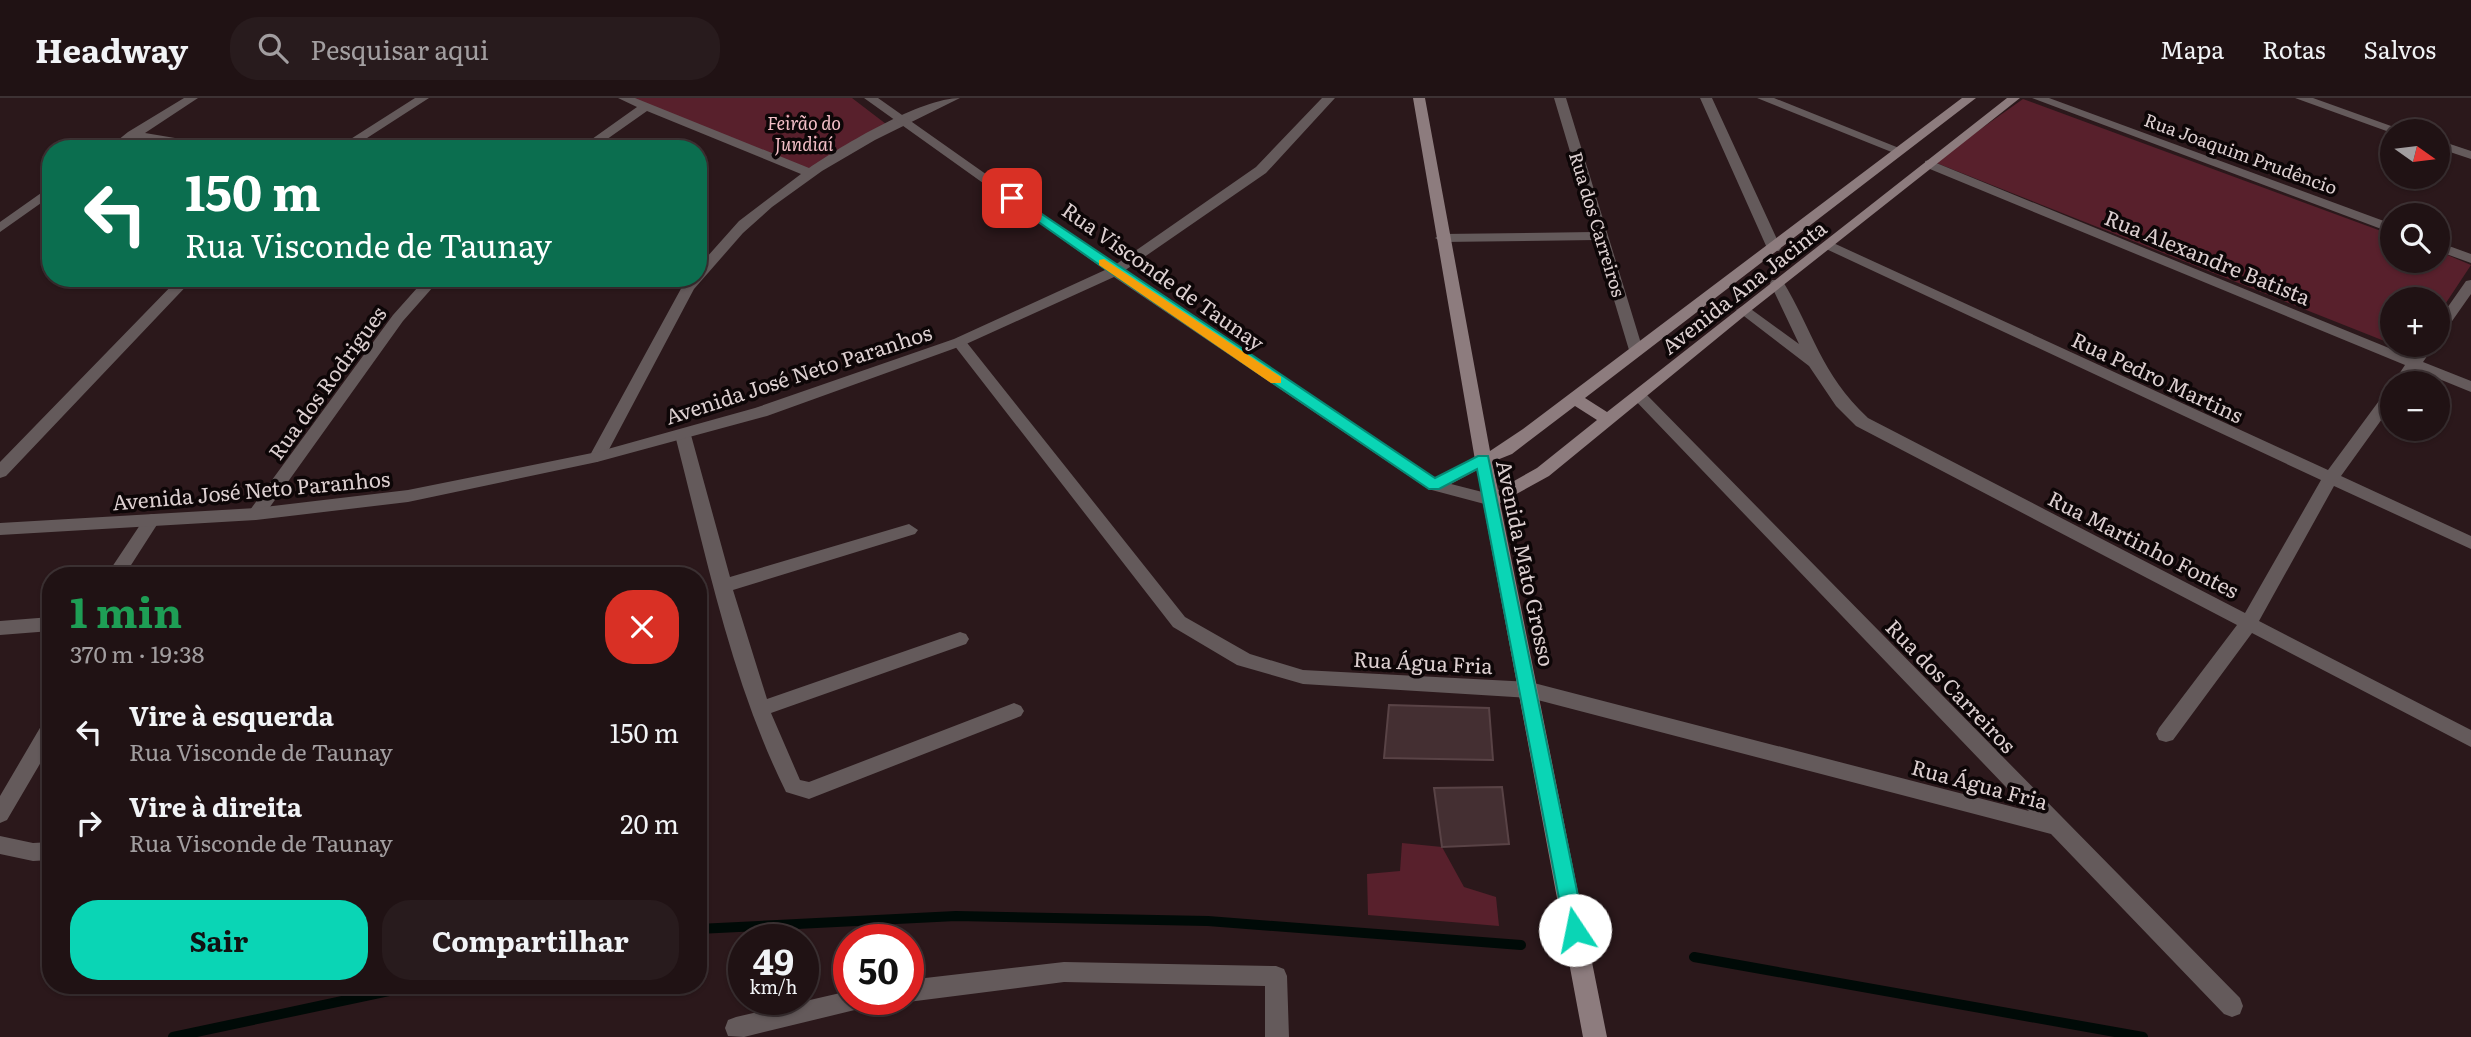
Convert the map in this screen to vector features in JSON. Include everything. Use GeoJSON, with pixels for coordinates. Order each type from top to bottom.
{"type":"FeatureCollection","features":[{"type":"Feature","properties":{"kind":"main road","name":"Avenida Mato Grosso"},"geometry":{"type":"LineString","coordinates":[[1419,98],[1483,460],[1530,690],[1595,1037]]}},
{"type":"Feature","properties":{"kind":"main road","name":"Avenida Ana Jacinta"},"geometry":{"type":"LineString","coordinates":[[1492,500],[1542,472],[1777,283],[1829,245],[1898,150],[1970,98]]}},
{"type":"Feature","properties":{"kind":"main road","name":"Avenida Ana Jacinta"},"geometry":{"type":"LineString","coordinates":[[1483,460],[1506,450],[1774,248],[1929,164],[2014,98]]}},
{"type":"Feature","properties":{"kind":"main road"},"geometry":{"type":"LineString","coordinates":[[1573,398],[1609,420]]}},
{"type":"Feature","properties":{"kind":"street"},"geometry":{"type":"LineString","coordinates":[[125,140],[192,98]]}},
{"type":"Feature","properties":{"kind":"street"},"geometry":{"type":"LineString","coordinates":[[355,140],[423,98]]}},
{"type":"Feature","properties":{"kind":"street"},"geometry":{"type":"LineString","coordinates":[[624,98],[808,172]]}},
{"type":"Feature","properties":{"kind":"street","name":"Rua Visconde de Taunay"},"geometry":{"type":"LineString","coordinates":[[870,98],[1115,271],[1434,485],[1492,500]]}},
{"type":"Feature","properties":{"kind":"street"},"geometry":{"type":"LineString","coordinates":[[707,265],[743,224],[808,172],[902,120],[954,98]]}},
{"type":"Feature","properties":{"kind":"street","name":"Avenida José Neto Paranhos"},"geometry":{"type":"LineString","coordinates":[[0,528],[256,514],[408,496],[597,457],[761,412],[959,342],[1115,271],[1261,170],[1329,98]]}},
{"type":"Feature","properties":{"kind":"street","name":"Rua dos Carreiros"},"geometry":{"type":"LineString","coordinates":[[1560,98],[1636,350]]}},
{"type":"Feature","properties":{"kind":"street"},"geometry":{"type":"LineString","coordinates":[[1706,98],[1774,248]]}},
{"type":"Feature","properties":{"kind":"street"},"geometry":{"type":"LineString","coordinates":[[1763,98],[1898,150]]}},
{"type":"Feature","properties":{"kind":"street","name":"Rua Joaquim Prudêncio"},"geometry":{"type":"LineString","coordinates":[[2038,98],[2380,225]]}},
{"type":"Feature","properties":{"kind":"street"},"geometry":{"type":"LineString","coordinates":[[2301,98],[2380,125]]}},
{"type":"Feature","properties":{"kind":"street"},"geometry":{"type":"LineString","coordinates":[[597,140],[645,107]]}},
{"type":"Feature","properties":{"kind":"street"},"geometry":{"type":"LineString","coordinates":[[132,135],[162,140]]}},
{"type":"Feature","properties":{"kind":"street"},"geometry":{"type":"LineString","coordinates":[[2450,148],[2471,155]]}},
{"type":"Feature","properties":{"kind":"street","name":"Rua Alexandre Batista"},"geometry":{"type":"LineString","coordinates":[[1929,164],[2471,387]]}},
{"type":"Feature","properties":{"kind":"street"},"geometry":{"type":"LineString","coordinates":[[0,228],[42,197]]}},
{"type":"Feature","properties":{"kind":"street"},"geometry":{"type":"LineString","coordinates":[[1442,238],[1602,236]]}},
{"type":"Feature","properties":{"kind":"street","name":"Rua Pedro Martins"},"geometry":{"type":"LineString","coordinates":[[1829,245],[2471,543]]}},
{"type":"Feature","properties":{"kind":"street"},"geometry":{"type":"LineString","coordinates":[[2450,251],[2471,259]]}},
{"type":"Feature","properties":{"kind":"street","name":"Rua Martinho Fontes"},"geometry":{"type":"LineString","coordinates":[[1777,283],[1816,365],[1841,402],[1862,422],[2471,740]]}},
{"type":"Feature","properties":{"kind":"street"},"geometry":{"type":"LineString","coordinates":[[2450,314],[2471,284]]}},
{"type":"Feature","properties":{"kind":"street"},"geometry":{"type":"LineString","coordinates":[[0,472],[178,287]]}},
{"type":"Feature","properties":{"kind":"street","name":"Rua dos Rodrigues"},"geometry":{"type":"LineString","coordinates":[[256,514],[398,318],[426,287]]}},
{"type":"Feature","properties":{"kind":"street"},"geometry":{"type":"LineString","coordinates":[[597,457],[689,287]]}},
{"type":"Feature","properties":{"kind":"street","name":"Rua Martinho Fontes"},"geometry":{"type":"LineString","coordinates":[[1743,310],[1816,365]]}},
{"type":"Feature","properties":{"kind":"street","name":"Rua Água Fria"},"geometry":{"type":"LineString","coordinates":[[959,342],[1179,622],[1244,660],[1303,677],[1530,690],[2058,827]]}},
{"type":"Feature","properties":{"kind":"street"},"geometry":{"type":"LineString","coordinates":[[2409,371],[2419,357]]}},
{"type":"Feature","properties":{"kind":"street","name":"Rua dos Carreiros"},"geometry":{"type":"LineString","coordinates":[[1639,396],[2232,1006]]}},
{"type":"Feature","properties":{"kind":"street"},"geometry":{"type":"LineString","coordinates":[[2166,734],[2249,623],[2330,479],[2380,410]]}},
{"type":"Feature","properties":{"kind":"street"},"geometry":{"type":"LineString","coordinates":[[683,435],[723,586],[760,709],[793,786],[809,791],[1014,711]]}},
{"type":"Feature","properties":{"kind":"street"},"geometry":{"type":"LineString","coordinates":[[1434,485],[1483,460]]}},
{"type":"Feature","properties":{"kind":"street"},"geometry":{"type":"LineString","coordinates":[[121,567],[152,520]]}},
{"type":"Feature","properties":{"kind":"street"},"geometry":{"type":"LineString","coordinates":[[723,586],[909,530]]}},
{"type":"Feature","properties":{"kind":"street"},"geometry":{"type":"LineString","coordinates":[[0,628],[42,625]]}},
{"type":"Feature","properties":{"kind":"street"},"geometry":{"type":"LineString","coordinates":[[760,709],[960,639]]}},
{"type":"Feature","properties":{"kind":"street"},"geometry":{"type":"LineString","coordinates":[[0,814],[42,742]]}},
{"type":"Feature","properties":{"kind":"street"},"geometry":{"type":"LineString","coordinates":[[0,845],[42,852]]}},
{"type":"Feature","properties":{"kind":"street"},"geometry":{"type":"LineString","coordinates":[[924,989],[1064,972],[1276,976],[1277,1037]]}},
{"type":"Feature","properties":{"kind":"street"},"geometry":{"type":"LineString","coordinates":[[736,1028],[833,1005]]}},
{"type":"Feature","properties":{"kind":"green space","name":"Feirão do Jundiaí"},"geometry":{"type":"Polygon","coordinates":[[[631,98],[852,98],[886,124],[809,170],[631,98]]]}},
{"type":"Feature","properties":{"kind":"green space"},"geometry":{"type":"Polygon","coordinates":[[[2023,99],[2380,231],[2380,273],[2450,273],[2450,256],[2471,265],[2450,297],[2450,287],[2380,287],[2380,339],[1934,162],[2023,99]]]}},
{"type":"Feature","properties":{"kind":"green space"},"geometry":{"type":"Polygon","coordinates":[[[1402,843],[1442,847],[1464,887],[1496,897],[1499,926],[1368,915],[1367,874],[1400,871],[1402,843]]]}},
{"type":"Feature","properties":{"kind":"building"},"geometry":{"type":"Polygon","coordinates":[[[1389,705],[1489,708],[1493,760],[1384,758],[1389,705]]]}},
{"type":"Feature","properties":{"kind":"building"},"geometry":{"type":"Polygon","coordinates":[[[1502,787],[1509,844],[1442,847],[1434,788],[1502,787]]]}},
{"type":"Feature","properties":{"kind":"waterway"},"geometry":{"type":"LineString","coordinates":[[707,929],[956,916],[1208,921],[1521,945]]}},
{"type":"Feature","properties":{"kind":"waterway"},"geometry":{"type":"LineString","coordinates":[[1694,957],[2143,1037]]}},
{"type":"Feature","properties":{"kind":"waterway"},"geometry":{"type":"LineString","coordinates":[[173,1037],[375,994]]}},
{"type":"Feature","properties":{"kind":"slow traffic"},"geometry":{"type":"LineString","coordinates":[[1104,262],[1276,380]]}},
{"type":"Feature","properties":{"kind":"route"},"geometry":{"type":"LineString","coordinates":[[1012,198],[1115,271],[1434,485],[1483,460],[1575,930]]}}]}
